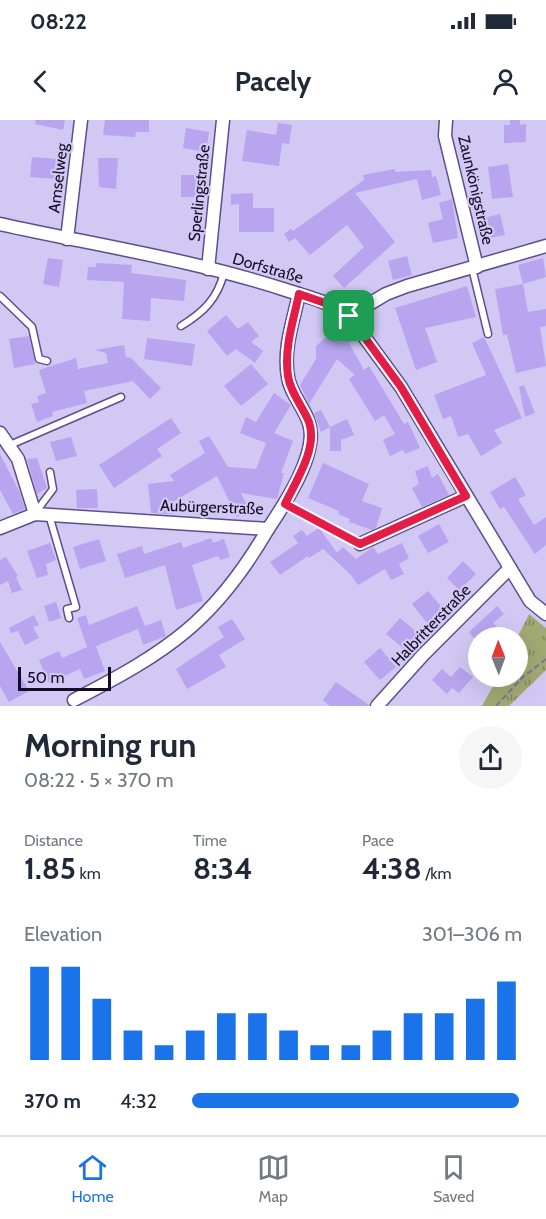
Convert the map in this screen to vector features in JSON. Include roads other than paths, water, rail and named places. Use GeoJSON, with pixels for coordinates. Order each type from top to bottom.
{"type":"FeatureCollection","features":[{"type":"Feature","properties":{"kind":"street","name":"Amselweg"},"geometry":{"type":"LineString","coordinates":[[67,239],[81,120]]}},
{"type":"Feature","properties":{"kind":"street","name":"Sperlingstraße"},"geometry":{"type":"LineString","coordinates":[[208,269],[223,120]]}},
{"type":"Feature","properties":{"kind":"street","name":"Zaunkönigstraße"},"geometry":{"type":"LineString","coordinates":[[446,120],[445,136],[474,268]]}},
{"type":"Feature","properties":{"kind":"street","name":"Dorfstraße"},"geometry":{"type":"LineString","coordinates":[[0,224],[224,273],[331,305],[349,316],[401,387],[530,601],[546,614]]}},
{"type":"Feature","properties":{"kind":"street"},"geometry":{"type":"LineString","coordinates":[[349,316],[397,290],[546,246]]}},
{"type":"Feature","properties":{"kind":"street","name":"Aubürgerstraße"},"geometry":{"type":"LineString","coordinates":[[0,528],[34,514],[268,529],[285,504],[299,474],[311,437],[310,424],[288,379],[286,352],[299,294]]}},
{"type":"Feature","properties":{"kind":"street"},"geometry":{"type":"LineString","coordinates":[[0,433],[18,459],[34,514]]}},
{"type":"Feature","properties":{"kind":"street"},"geometry":{"type":"LineString","coordinates":[[360,544],[466,496]]}},
{"type":"Feature","properties":{"kind":"street"},"geometry":{"type":"LineString","coordinates":[[74,700],[141,665],[178,639],[217,604],[246,567],[268,529]]}},
{"type":"Feature","properties":{"kind":"street","name":"Halbritterstraße"},"geometry":{"type":"LineString","coordinates":[[377,706],[423,655],[510,568]]}},
{"type":"Feature","properties":{"kind":"lane"},"geometry":{"type":"LineString","coordinates":[[474,268],[488,334]]}},
{"type":"Feature","properties":{"kind":"lane"},"geometry":{"type":"LineString","coordinates":[[181,326],[211,303],[219,290],[224,273]]}},
{"type":"Feature","properties":{"kind":"lane"},"geometry":{"type":"LineString","coordinates":[[0,296],[32,327],[39,359],[47,361]]}},
{"type":"Feature","properties":{"kind":"lane"},"geometry":{"type":"LineString","coordinates":[[10,445],[121,397]]}},
{"type":"Feature","properties":{"kind":"lane"},"geometry":{"type":"LineString","coordinates":[[34,514],[53,489],[50,472]]}},
{"type":"Feature","properties":{"kind":"lane"},"geometry":{"type":"LineString","coordinates":[[49,515],[76,607],[67,609],[69,618]]}}]}
